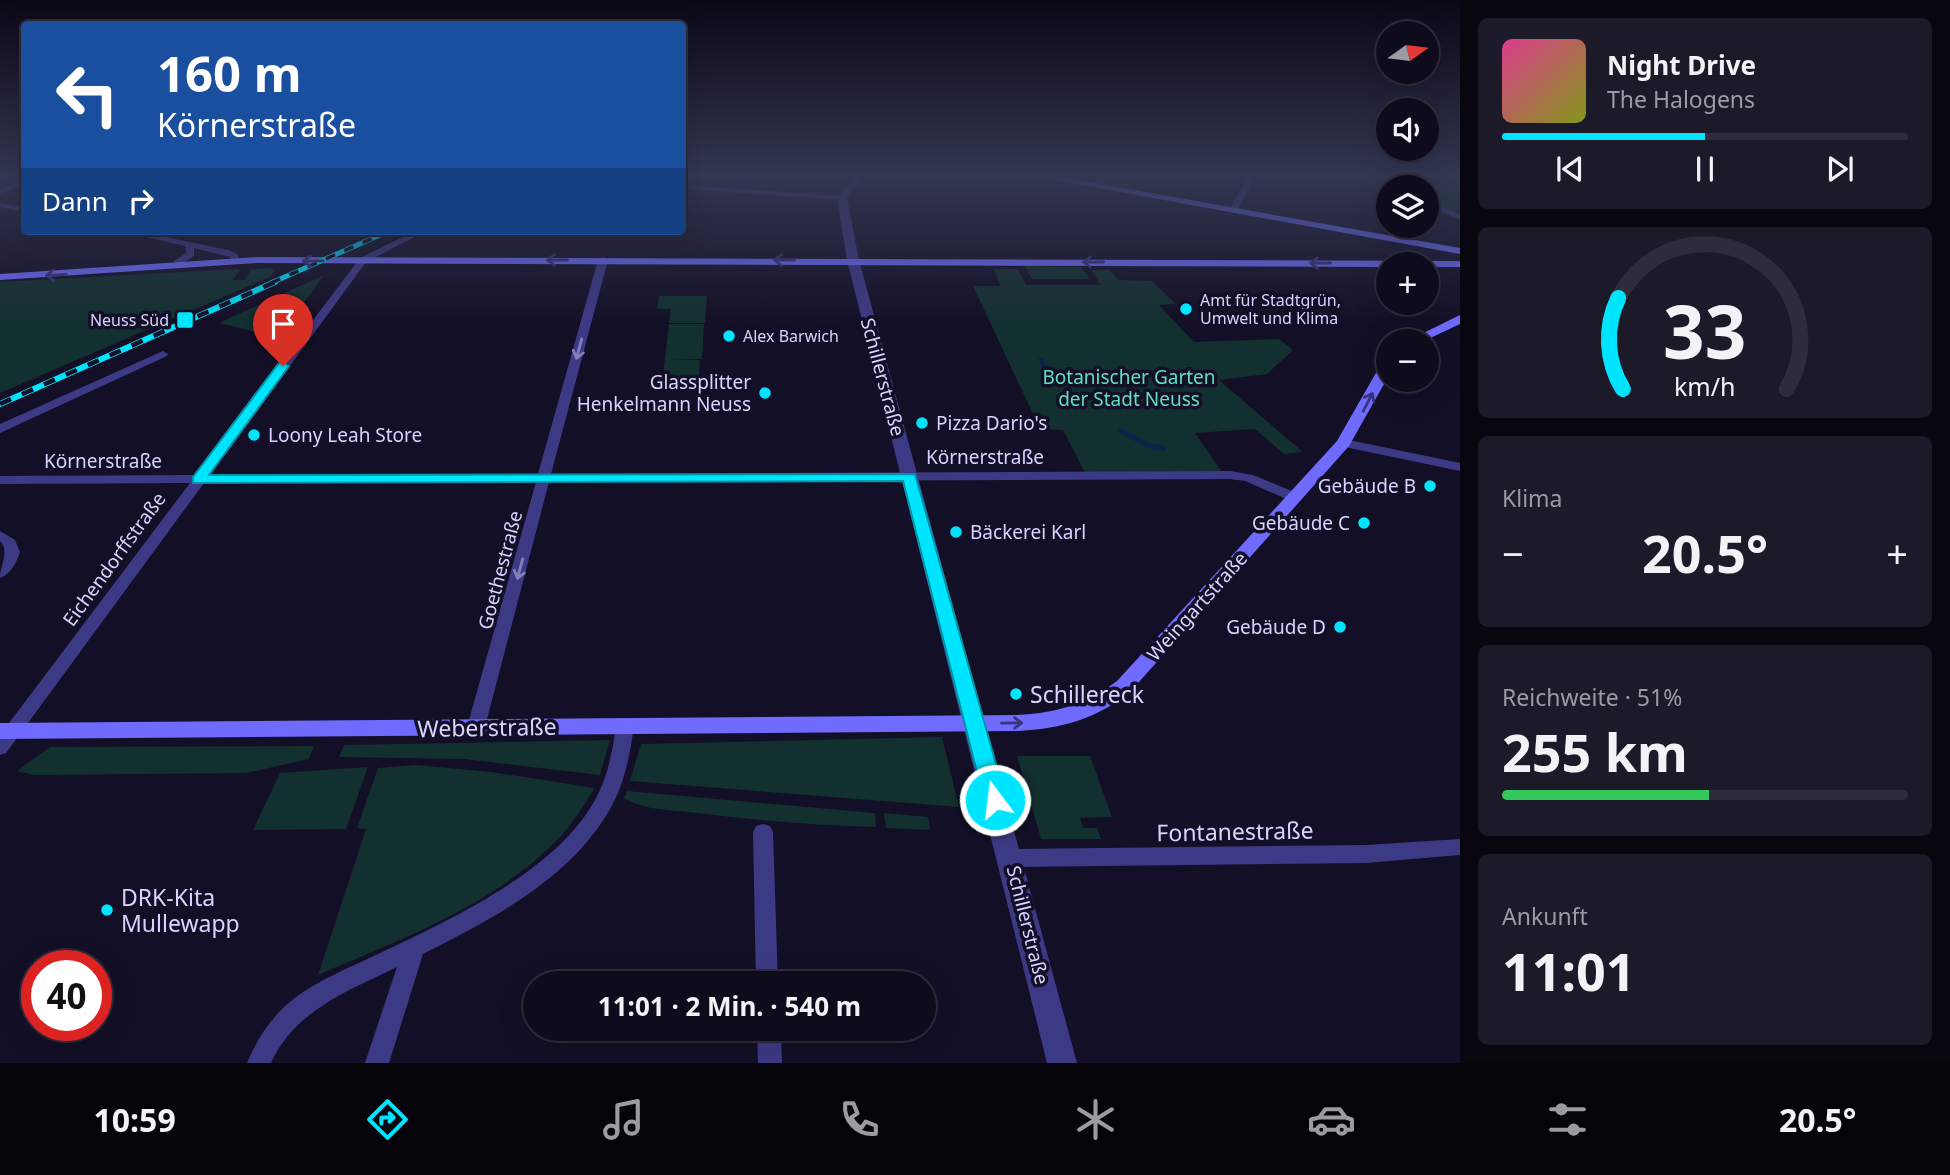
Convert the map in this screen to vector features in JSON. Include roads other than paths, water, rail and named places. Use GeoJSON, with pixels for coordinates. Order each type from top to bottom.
{"type":"FeatureCollection","features":[{"type":"Feature","properties":{"kind":"main road"},"geometry":{"type":"LineString","coordinates":[[1323,226],[1460,250]]}},
{"type":"Feature","properties":{"kind":"main road"},"geometry":{"type":"LineString","coordinates":[[1323,226],[1460,250]]}},
{"type":"Feature","properties":{"kind":"main road"},"geometry":{"type":"LineString","coordinates":[[0,278],[139,269],[177,263],[235,261],[853,260],[1460,264]]}},
{"type":"Feature","properties":{"kind":"main road"},"geometry":{"type":"LineString","coordinates":[[1439,329],[1460,319]]}},
{"type":"Feature","properties":{"kind":"main road","name":"Weingartstraße"},"geometry":{"type":"LineString","coordinates":[[974,724],[1049,722],[1101,706],[1150,659],[1344,443],[1376,386]]}},
{"type":"Feature","properties":{"kind":"main road","name":"Weberstraße"},"geometry":{"type":"LineString","coordinates":[[4,737],[625,725],[974,724]]}},
{"type":"Feature","properties":{"kind":"street","name":"Schillerstraße"},"geometry":{"type":"LineString","coordinates":[[847,226],[853,260],[1011,858],[1062,1063]]}},
{"type":"Feature","properties":{"kind":"street"},"geometry":{"type":"LineString","coordinates":[[145,235],[229,253],[235,261]]}},
{"type":"Feature","properties":{"kind":"street"},"geometry":{"type":"LineString","coordinates":[[363,260],[414,235]]}},
{"type":"Feature","properties":{"kind":"street"},"geometry":{"type":"LineString","coordinates":[[177,263],[191,254],[189,244]]}},
{"type":"Feature","properties":{"kind":"street","name":"Eichendorffstraße"},"geometry":{"type":"LineString","coordinates":[[4,737],[363,260]]}},
{"type":"Feature","properties":{"kind":"street","name":"Goethestraße"},"geometry":{"type":"LineString","coordinates":[[476,727],[603,260]]}},
{"type":"Feature","properties":{"kind":"street"},"geometry":{"type":"LineString","coordinates":[[0,429],[163,354]]}},
{"type":"Feature","properties":{"kind":"street"},"geometry":{"type":"LineString","coordinates":[[1344,443],[1460,467]]}},
{"type":"Feature","properties":{"kind":"street","name":"Körnerstraße"},"geometry":{"type":"LineString","coordinates":[[0,481],[1230,475],[1248,478],[1294,497]]}},
{"type":"Feature","properties":{"kind":"street"},"geometry":{"type":"LineString","coordinates":[[0,535],[10,541],[14,549],[11,560],[0,573]]}},
{"type":"Feature","properties":{"kind":"street"},"geometry":{"type":"LineString","coordinates":[[259,1063],[275,1032],[293,1010],[500,900],[539,873],[571,844],[606,800],[621,757],[625,725]]}},
{"type":"Feature","properties":{"kind":"street"},"geometry":{"type":"LineString","coordinates":[[763,832],[768,971]]}},
{"type":"Feature","properties":{"kind":"street","name":"Fontanestraße"},"geometry":{"type":"LineString","coordinates":[[1011,858],[1366,854],[1460,847]]}},
{"type":"Feature","properties":{"kind":"street"},"geometry":{"type":"LineString","coordinates":[[377,1063],[414,948]]}},
{"type":"Feature","properties":{"kind":"street"},"geometry":{"type":"LineString","coordinates":[[769,1041],[770,1063]]}},
{"type":"Feature","properties":{"kind":"water"},"geometry":{"type":"Polygon","coordinates":[[[1038,358],[1043,358],[1046,364],[1089,381],[1079,386],[1057,383],[1048,376],[1038,358]]]}},
{"type":"Feature","properties":{"kind":"waterway"},"geometry":{"type":"LineString","coordinates":[[1121,431],[1150,446],[1164,449]]}},
{"type":"Feature","properties":{"kind":"railway"},"geometry":{"type":"LineString","coordinates":[[271,283],[380,235]]}},
{"type":"Feature","properties":{"kind":"railway"},"geometry":{"type":"LineString","coordinates":[[0,404],[275,282]]}},
{"type":"Feature","properties":{"kind":"place","name":"Amt für Stadtgrün, Umwelt und Klima"},"geometry":{"type":"Point","coordinates":[1186,309]}},
{"type":"Feature","properties":{"kind":"place","name":"Neuss Süd"},"geometry":{"type":"Point","coordinates":[185,320]}},
{"type":"Feature","properties":{"kind":"place","name":"Alex Barwich"},"geometry":{"type":"Point","coordinates":[729,336]}},
{"type":"Feature","properties":{"kind":"place","name":"Glassplitter Henkelmann Neuss"},"geometry":{"type":"Point","coordinates":[765,393]}},
{"type":"Feature","properties":{"kind":"place","name":"Pizza Dario's"},"geometry":{"type":"Point","coordinates":[922,423]}},
{"type":"Feature","properties":{"kind":"place","name":"Loony Leah Store"},"geometry":{"type":"Point","coordinates":[254,435]}},
{"type":"Feature","properties":{"kind":"place","name":"Gebäude B"},"geometry":{"type":"Point","coordinates":[1430,486]}},
{"type":"Feature","properties":{"kind":"place","name":"Gebäude C"},"geometry":{"type":"Point","coordinates":[1364,523]}},
{"type":"Feature","properties":{"kind":"place","name":"Bäckerei Karl"},"geometry":{"type":"Point","coordinates":[956,532]}},
{"type":"Feature","properties":{"kind":"place","name":"Gebäude D"},"geometry":{"type":"Point","coordinates":[1340,627]}},
{"type":"Feature","properties":{"kind":"place","name":"Schillereck"},"geometry":{"type":"Point","coordinates":[1016,694]}},
{"type":"Feature","properties":{"kind":"place","name":"DRK-Kita Mullewapp"},"geometry":{"type":"Point","coordinates":[107,910]}},
{"type":"Feature","properties":{"kind":"park label","name":"Botanischer Garten der Stadt Neuss"},"geometry":{"type":"Point","coordinates":[1129,388]}}]}
